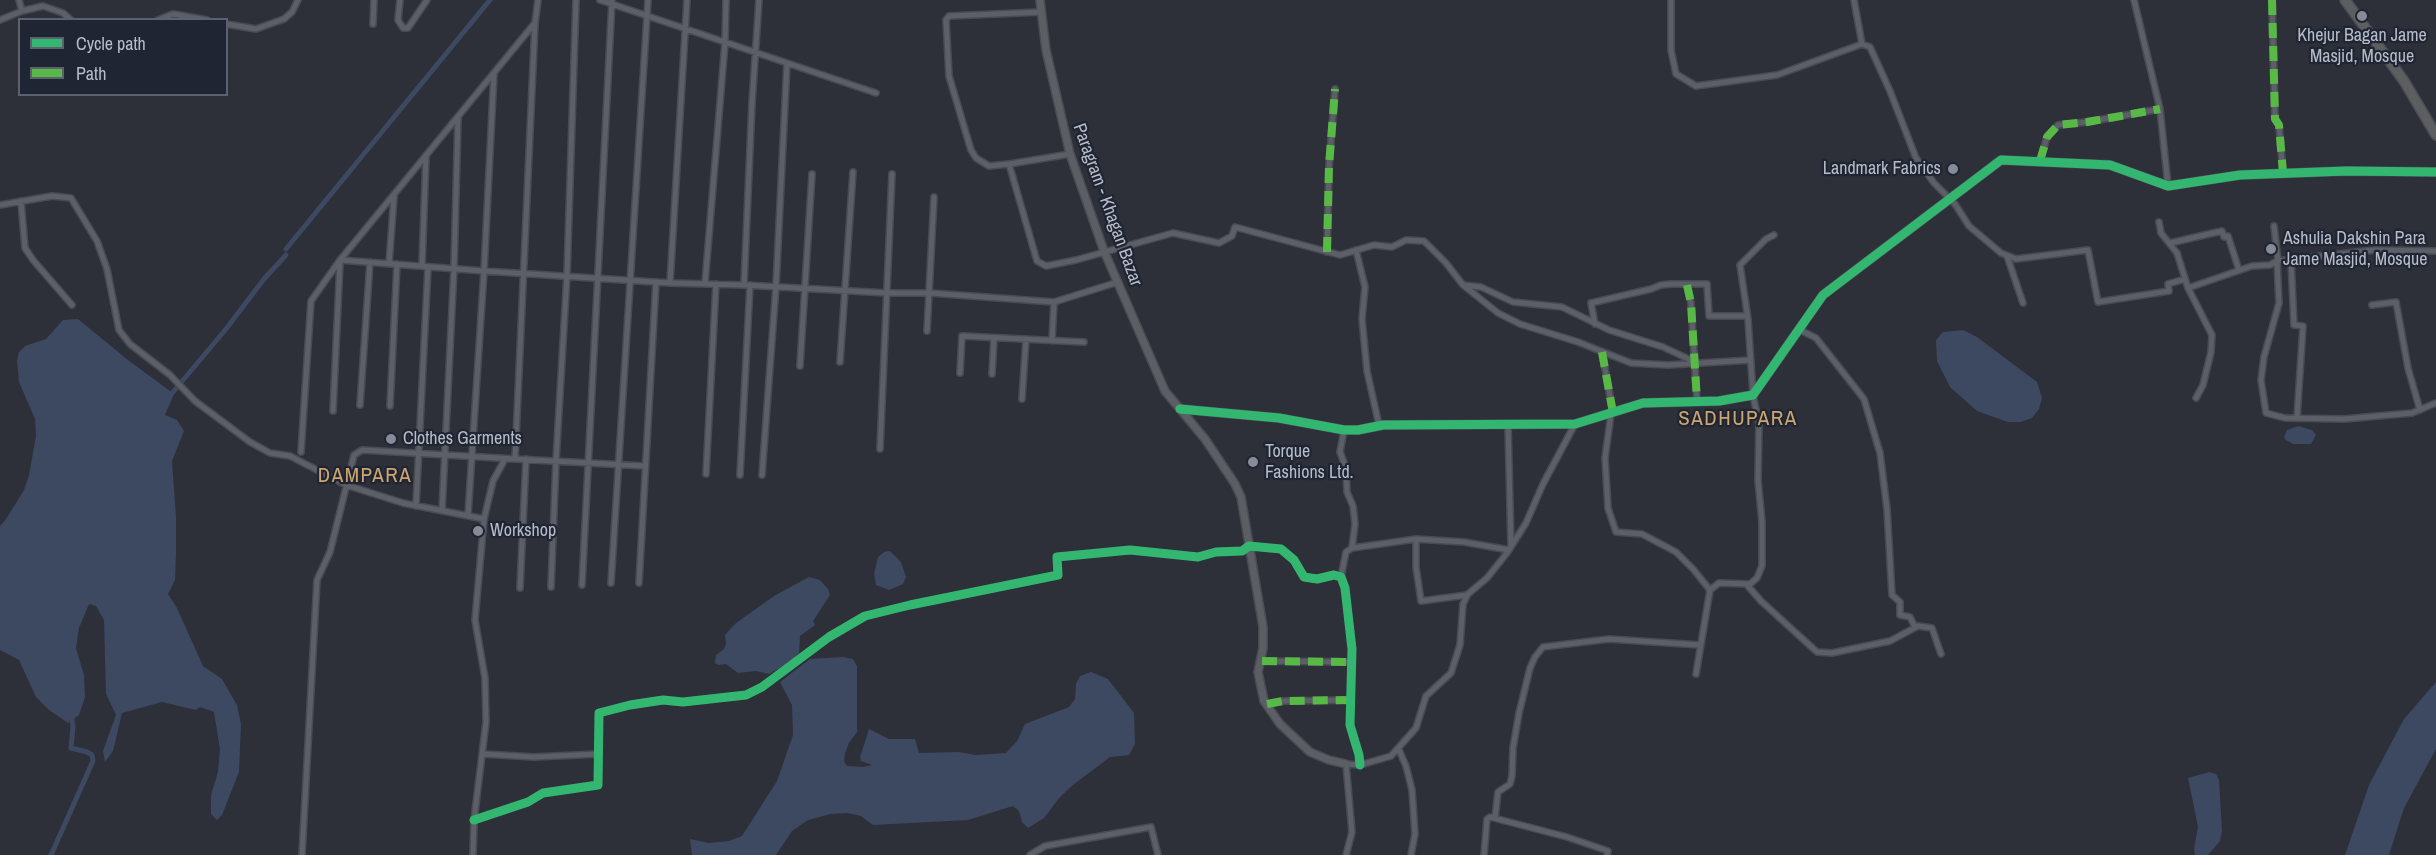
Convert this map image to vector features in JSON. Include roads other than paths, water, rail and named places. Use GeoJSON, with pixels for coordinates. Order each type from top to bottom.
{"type":"FeatureCollection","features":[{"type":"Feature","properties":{"kind":"highway"},"geometry":{"type":"LineString","coordinates":[[2345,0],[2404,81],[2436,135]]}},
{"type":"Feature","properties":{"kind":"street"},"geometry":{"type":"LineString","coordinates":[[18,0],[22,11]]}},
{"type":"Feature","properties":{"kind":"street"},"geometry":{"type":"LineString","coordinates":[[228,24],[256,29],[284,18],[292,12],[298,0]]}},
{"type":"Feature","properties":{"kind":"street"},"geometry":{"type":"LineString","coordinates":[[373,24],[374,0]]}},
{"type":"Feature","properties":{"kind":"street"},"geometry":{"type":"LineString","coordinates":[[400,0],[398,20],[403,28],[408,28],[427,0]]}},
{"type":"Feature","properties":{"kind":"street"},"geometry":{"type":"LineString","coordinates":[[515,459],[535,23],[538,0]]}},
{"type":"Feature","properties":{"kind":"street"},"geometry":{"type":"LineString","coordinates":[[551,587],[567,276],[576,0]]}},
{"type":"Feature","properties":{"kind":"street"},"geometry":{"type":"LineString","coordinates":[[600,0],[612,2],[725,43],[876,93]]}},
{"type":"Feature","properties":{"kind":"street"},"geometry":{"type":"LineString","coordinates":[[610,583],[648,0]]}},
{"type":"Feature","properties":{"kind":"street"},"geometry":{"type":"LineString","coordinates":[[670,282],[687,0]]}},
{"type":"Feature","properties":{"kind":"street"},"geometry":{"type":"LineString","coordinates":[[705,283],[725,43],[726,0]]}},
{"type":"Feature","properties":{"kind":"street"},"geometry":{"type":"LineString","coordinates":[[740,475],[755,52],[759,0]]}},
{"type":"Feature","properties":{"kind":"street","name":"Paragram - Khagan Bazar"},"geometry":{"type":"LineString","coordinates":[[1040,0],[1046,50],[1070,154],[1104,251],[1152,366],[1165,391],[1205,439],[1235,484],[1243,505],[1263,627],[1262,661],[1258,680],[1267,704],[1280,724],[1310,752],[1346,764]]}},
{"type":"Feature","properties":{"kind":"street"},"geometry":{"type":"LineString","coordinates":[[1671,0],[1671,50],[1677,74],[1696,86],[1777,75],[1862,44],[1870,47],[1916,158],[1934,183],[1950,198],[1969,226],[2001,253],[2016,259],[2088,250],[2098,302],[2169,291],[2168,284],[2185,279]]}},
{"type":"Feature","properties":{"kind":"street"},"geometry":{"type":"LineString","coordinates":[[1854,0],[1862,44]]}},
{"type":"Feature","properties":{"kind":"street"},"geometry":{"type":"LineString","coordinates":[[2134,0],[2160,108],[2168,186]]}},
{"type":"Feature","properties":{"kind":"street"},"geometry":{"type":"LineString","coordinates":[[2272,0],[2275,119],[2279,125],[2283,173]]}},
{"type":"Feature","properties":{"kind":"street"},"geometry":{"type":"LineString","coordinates":[[582,585],[612,2]]}},
{"type":"Feature","properties":{"kind":"street"},"geometry":{"type":"LineString","coordinates":[[0,21],[22,11],[43,6],[63,13],[69,18]]}},
{"type":"Feature","properties":{"kind":"street"},"geometry":{"type":"LineString","coordinates":[[1041,12],[949,16],[946,20],[949,76],[970,150],[976,158],[989,166],[1070,154]]}},
{"type":"Feature","properties":{"kind":"street"},"geometry":{"type":"LineString","coordinates":[[163,18],[173,14],[196,18]]}},
{"type":"Feature","properties":{"kind":"street"},"geometry":{"type":"LineString","coordinates":[[301,452],[311,300],[340,260],[535,23]]}},
{"type":"Feature","properties":{"kind":"street"},"geometry":{"type":"LineString","coordinates":[[762,476],[776,286],[787,63]]}},
{"type":"Feature","properties":{"kind":"street"},"geometry":{"type":"LineString","coordinates":[[468,515],[494,73]]}},
{"type":"Feature","properties":{"kind":"street"},"geometry":{"type":"LineString","coordinates":[[1327,252],[1329,166],[1335,89]]}},
{"type":"Feature","properties":{"kind":"street"},"geometry":{"type":"LineString","coordinates":[[2040,161],[2047,136],[2058,124],[2087,122],[2160,108]]}},
{"type":"Feature","properties":{"kind":"street"},"geometry":{"type":"LineString","coordinates":[[442,511],[454,268],[458,117]]}},
{"type":"Feature","properties":{"kind":"street"},"geometry":{"type":"LineString","coordinates":[[416,506],[425,266],[426,155]]}},
{"type":"Feature","properties":{"kind":"street"},"geometry":{"type":"LineString","coordinates":[[1180,409],[1279,418],[1344,430],[1358,430],[1379,425],[1575,424],[1642,403],[1719,401],[1753,395],[1823,295],[2001,160],[2110,165],[2168,186],[2240,175],[2346,171],[2436,172]]}},
{"type":"Feature","properties":{"kind":"street"},"geometry":{"type":"LineString","coordinates":[[1009,164],[1037,261],[1051,266],[1173,233],[1219,243],[1232,236],[1234,227],[1340,255],[1374,245],[1392,247],[1406,240],[1424,241],[1446,262],[1463,285],[1498,313],[1520,324],[1578,342],[1631,363],[1668,365],[1750,360]]}},
{"type":"Feature","properties":{"kind":"street"},"geometry":{"type":"LineString","coordinates":[[840,362],[853,172]]}},
{"type":"Feature","properties":{"kind":"street"},"geometry":{"type":"LineString","coordinates":[[800,366],[812,174]]}},
{"type":"Feature","properties":{"kind":"street"},"geometry":{"type":"LineString","coordinates":[[880,449],[892,174]]}},
{"type":"Feature","properties":{"kind":"street"},"geometry":{"type":"LineString","coordinates":[[389,264],[394,195]]}},
{"type":"Feature","properties":{"kind":"street"},"geometry":{"type":"LineString","coordinates":[[0,205],[52,196],[71,198],[97,241],[111,281],[119,330],[130,344],[170,375],[195,400],[250,442],[270,453],[290,456],[346,485],[416,506],[484,519]]}},
{"type":"Feature","properties":{"kind":"street"},"geometry":{"type":"LineString","coordinates":[[927,331],[934,196]]}},
{"type":"Feature","properties":{"kind":"street"},"geometry":{"type":"LineString","coordinates":[[21,201],[26,248],[33,260],[72,306]]}},
{"type":"Feature","properties":{"kind":"street"},"geometry":{"type":"LineString","coordinates":[[2159,222],[2161,233],[2176,253],[2188,288],[2212,335],[2211,352],[2203,385],[2196,398]]}},
{"type":"Feature","properties":{"kind":"street"},"geometry":{"type":"LineString","coordinates":[[2274,226],[2279,303],[2264,357],[2261,380],[2266,413],[2296,418],[2344,419],[2412,413],[2436,403]]}},
{"type":"Feature","properties":{"kind":"street"},"geometry":{"type":"LineString","coordinates":[[2170,243],[2222,231],[2224,237],[2228,236],[2239,270]]}},
{"type":"Feature","properties":{"kind":"street"},"geometry":{"type":"LineString","coordinates":[[1696,674],[1710,590],[1719,583],[1747,585],[1754,583],[1762,566],[1758,480],[1759,424],[1753,395],[1747,316],[1740,265],[1766,239],[1774,235]]}},
{"type":"Feature","properties":{"kind":"street"},"geometry":{"type":"LineString","coordinates":[[1356,250],[1365,287],[1362,319],[1367,371],[1379,425]]}},
{"type":"Feature","properties":{"kind":"street"},"geometry":{"type":"LineString","coordinates":[[2188,288],[2239,270],[2278,261],[2374,250],[2436,251]]}},
{"type":"Feature","properties":{"kind":"street"},"geometry":{"type":"LineString","coordinates":[[2007,256],[2023,303]]}},
{"type":"Feature","properties":{"kind":"street"},"geometry":{"type":"LineString","coordinates":[[340,260],[656,282],[930,293],[1054,302],[1118,282]]}},
{"type":"Feature","properties":{"kind":"street"},"geometry":{"type":"LineString","coordinates":[[333,411],[340,260]]}},
{"type":"Feature","properties":{"kind":"street"},"geometry":{"type":"LineString","coordinates":[[2291,260],[2294,325],[2303,326],[2296,418]]}},
{"type":"Feature","properties":{"kind":"street"},"geometry":{"type":"LineString","coordinates":[[360,405],[370,262]]}},
{"type":"Feature","properties":{"kind":"street"},"geometry":{"type":"LineString","coordinates":[[390,406],[397,264]]}},
{"type":"Feature","properties":{"kind":"street"},"geometry":{"type":"LineString","coordinates":[[639,583],[656,282]]}},
{"type":"Feature","properties":{"kind":"street"},"geometry":{"type":"LineString","coordinates":[[706,474],[716,284]]}},
{"type":"Feature","properties":{"kind":"street"},"geometry":{"type":"LineString","coordinates":[[1595,324],[1591,303],[1661,285],[1707,284],[1709,316],[1747,316]]}},
{"type":"Feature","properties":{"kind":"street"},"geometry":{"type":"LineString","coordinates":[[1463,285],[1481,287],[1513,302],[1562,307],[1620,335],[1663,347],[1695,362]]}},
{"type":"Feature","properties":{"kind":"street"},"geometry":{"type":"LineString","coordinates":[[1687,285],[1691,303],[1697,401]]}},
{"type":"Feature","properties":{"kind":"street"},"geometry":{"type":"LineString","coordinates":[[1052,341],[1054,302]]}},
{"type":"Feature","properties":{"kind":"street"},"geometry":{"type":"LineString","coordinates":[[2372,305],[2396,302],[2408,368],[2420,410]]}},
{"type":"Feature","properties":{"kind":"street"},"geometry":{"type":"LineString","coordinates":[[1800,330],[1816,338],[1864,399],[1880,453],[1887,509],[1892,595],[1900,602],[1900,615],[1910,617],[1916,627]]}},
{"type":"Feature","properties":{"kind":"street"},"geometry":{"type":"LineString","coordinates":[[960,374],[962,336],[1083,342]]}},
{"type":"Feature","properties":{"kind":"street"},"geometry":{"type":"LineString","coordinates":[[992,374],[994,338]]}},
{"type":"Feature","properties":{"kind":"street"},"geometry":{"type":"LineString","coordinates":[[1022,399],[1026,339]]}},
{"type":"Feature","properties":{"kind":"street"},"geometry":{"type":"LineString","coordinates":[[1602,352],[1612,413],[1605,458],[1608,508],[1616,532],[1642,534],[1676,552],[1710,590]]}},
{"type":"Feature","properties":{"kind":"street"},"geometry":{"type":"LineString","coordinates":[[1346,855],[1352,832],[1346,764],[1360,765],[1391,756],[1399,750],[1416,728],[1426,696],[1451,673],[1460,645],[1463,604],[1467,595],[1487,578],[1526,523],[1543,484],[1575,424]]}},
{"type":"Feature","properties":{"kind":"street"},"geometry":{"type":"LineString","coordinates":[[1508,425],[1510,548]]}},
{"type":"Feature","properties":{"kind":"street"},"geometry":{"type":"LineString","coordinates":[[1344,430],[1340,452],[1346,468],[1347,492],[1351,498],[1355,525],[1352,548]]}},
{"type":"Feature","properties":{"kind":"street"},"geometry":{"type":"LineString","coordinates":[[302,855],[316,580],[330,552],[354,455],[362,450],[645,466]]}},
{"type":"Feature","properties":{"kind":"street"},"geometry":{"type":"LineString","coordinates":[[473,855],[474,820],[486,722],[485,678],[475,620],[484,519],[493,481],[505,459]]}},
{"type":"Feature","properties":{"kind":"street"},"geometry":{"type":"LineString","coordinates":[[520,588],[526,459]]}},
{"type":"Feature","properties":{"kind":"street"},"geometry":{"type":"LineString","coordinates":[[1360,765],[1350,725],[1351,637],[1345,588],[1341,577],[1346,552],[1352,548],[1416,539],[1510,548]]}},
{"type":"Feature","properties":{"kind":"street"},"geometry":{"type":"LineString","coordinates":[[1416,539],[1416,567],[1421,601],[1467,595]]}},
{"type":"Feature","properties":{"kind":"street"},"geometry":{"type":"LineString","coordinates":[[474,820],[528,801],[543,793],[598,785],[599,713],[663,700],[683,702],[746,695],[762,687],[829,637],[865,616],[1058,575],[1057,557],[1130,550],[1198,557],[1216,552],[1242,551],[1249,546],[1281,549],[1294,560],[1300,573],[1310,579],[1334,574],[1341,577]]}},
{"type":"Feature","properties":{"kind":"street"},"geometry":{"type":"LineString","coordinates":[[1747,585],[1761,601],[1817,652],[1832,653],[1890,640],[1916,627],[1932,628],[1942,650],[1941,654]]}},
{"type":"Feature","properties":{"kind":"street"},"geometry":{"type":"LineString","coordinates":[[1495,818],[1498,792],[1510,784],[1512,776],[1513,747],[1530,668],[1543,647],[1609,639],[1700,645]]}},
{"type":"Feature","properties":{"kind":"street"},"geometry":{"type":"LineString","coordinates":[[1262,661],[1351,662]]}},
{"type":"Feature","properties":{"kind":"street"},"geometry":{"type":"LineString","coordinates":[[1267,704],[1283,701],[1350,700]]}},
{"type":"Feature","properties":{"kind":"street"},"geometry":{"type":"LineString","coordinates":[[1399,750],[1412,790],[1415,834],[1412,855]]}},
{"type":"Feature","properties":{"kind":"street"},"geometry":{"type":"LineString","coordinates":[[483,754],[534,757],[598,754]]}},
{"type":"Feature","properties":{"kind":"street"},"geometry":{"type":"LineString","coordinates":[[1484,855],[1487,819],[1490,817],[1608,851],[1607,855]]}},
{"type":"Feature","properties":{"kind":"street"},"geometry":{"type":"LineString","coordinates":[[1030,855],[1045,846],[1151,827],[1158,855]]}},
{"type":"Feature","properties":{"kind":"water"},"geometry":{"type":"Polygon","coordinates":[[[78,319],[174,394],[165,415],[177,420],[184,431],[172,461],[176,553],[175,580],[168,594],[177,608],[203,666],[222,679],[237,705],[241,724],[239,772],[222,815],[217,820],[211,814],[211,795],[218,772],[220,749],[214,712],[200,707],[196,710],[162,702],[122,713],[113,751],[105,762],[103,751],[116,715],[106,694],[104,620],[96,606],[89,604],[79,628],[76,648],[84,675],[85,697],[79,715],[68,723],[49,710],[36,697],[19,660],[0,650],[0,526],[24,490],[36,436],[35,419],[19,382],[17,361],[19,352],[25,346],[46,339],[63,320],[78,319]]]}},
{"type":"Feature","properties":{"kind":"water"},"geometry":{"type":"Polygon","coordinates":[[[1963,330],[1977,337],[2037,382],[2042,398],[2039,409],[2032,418],[2021,422],[2008,422],[1977,411],[1950,387],[1937,361],[1936,340],[1943,332],[1963,330]]]}},
{"type":"Feature","properties":{"kind":"water"},"geometry":{"type":"Polygon","coordinates":[[[2298,426],[2312,430],[2316,435],[2311,444],[2293,444],[2286,440],[2284,437],[2287,430],[2298,426]]]}},
{"type":"Feature","properties":{"kind":"water"},"geometry":{"type":"Polygon","coordinates":[[[890,551],[901,562],[906,577],[903,584],[889,590],[876,585],[874,574],[878,557],[890,551]]]}},
{"type":"Feature","properties":{"kind":"water"},"geometry":{"type":"Polygon","coordinates":[[[809,577],[820,580],[830,595],[813,621],[815,625],[800,636],[799,653],[791,662],[769,674],[756,671],[738,673],[726,664],[715,663],[716,655],[724,649],[725,635],[736,623],[774,596],[809,577]]]}},
{"type":"Feature","properties":{"kind":"water"},"geometry":{"type":"Polygon","coordinates":[[[843,657],[853,659],[857,666],[857,732],[845,753],[844,761],[847,766],[872,765],[861,761],[860,757],[869,729],[889,739],[915,739],[919,753],[959,752],[975,755],[1006,753],[1017,741],[1025,724],[1069,707],[1075,699],[1076,684],[1080,676],[1091,672],[1108,679],[1134,713],[1135,744],[1129,755],[1110,757],[1073,785],[1060,797],[1044,818],[1028,828],[1022,822],[1019,811],[1013,806],[968,820],[873,825],[861,816],[847,813],[831,814],[808,820],[792,831],[776,855],[692,855],[690,839],[709,843],[729,841],[742,836],[777,781],[793,735],[792,705],[780,682],[810,659],[843,657]]]}},
{"type":"Feature","properties":{"kind":"water"},"geometry":{"type":"Polygon","coordinates":[[[2436,682],[2436,749],[2404,808],[2389,855],[2345,855],[2369,785],[2404,719],[2436,682]]]}},
{"type":"Feature","properties":{"kind":"water"},"geometry":{"type":"Polygon","coordinates":[[[2209,772],[2216,774],[2219,780],[2222,831],[2220,841],[2208,855],[2195,855],[2198,827],[2188,778],[2209,772]]]}},
{"type":"Feature","properties":{"kind":"waterway"},"geometry":{"type":"LineString","coordinates":[[286,249],[490,0]]}},
{"type":"Feature","properties":{"kind":"waterway"},"geometry":{"type":"LineString","coordinates":[[168,398],[286,255]]}},
{"type":"Feature","properties":{"kind":"waterway"},"geometry":{"type":"LineString","coordinates":[[51,855],[93,761],[92,755],[87,752],[71,748],[73,726],[71,714]]}},
{"type":"Feature","properties":{"kind":"place","name":"Khejur Bagan Jame Masjid, Mosque"},"geometry":{"type":"Point","coordinates":[2362,16]}},
{"type":"Feature","properties":{"kind":"place","name":"Landmark Fabrics"},"geometry":{"type":"Point","coordinates":[1953,169]}},
{"type":"Feature","properties":{"kind":"place","name":"Ashulia Dakshin Para Jame Masjid, Mosque"},"geometry":{"type":"Point","coordinates":[2271,249]}},
{"type":"Feature","properties":{"kind":"place","name":"Clothes Garments"},"geometry":{"type":"Point","coordinates":[391,439]}},
{"type":"Feature","properties":{"kind":"place","name":"Torque Fashions Ltd."},"geometry":{"type":"Point","coordinates":[1253,462]}},
{"type":"Feature","properties":{"kind":"place","name":"Workshop"},"geometry":{"type":"Point","coordinates":[478,531]}},
{"type":"Feature","properties":{"kind":"district","name":"SADHUPARA"},"geometry":{"type":"Point","coordinates":[1738,419]}},
{"type":"Feature","properties":{"kind":"district","name":"DAMPARA"},"geometry":{"type":"Point","coordinates":[365,476]}}]}
